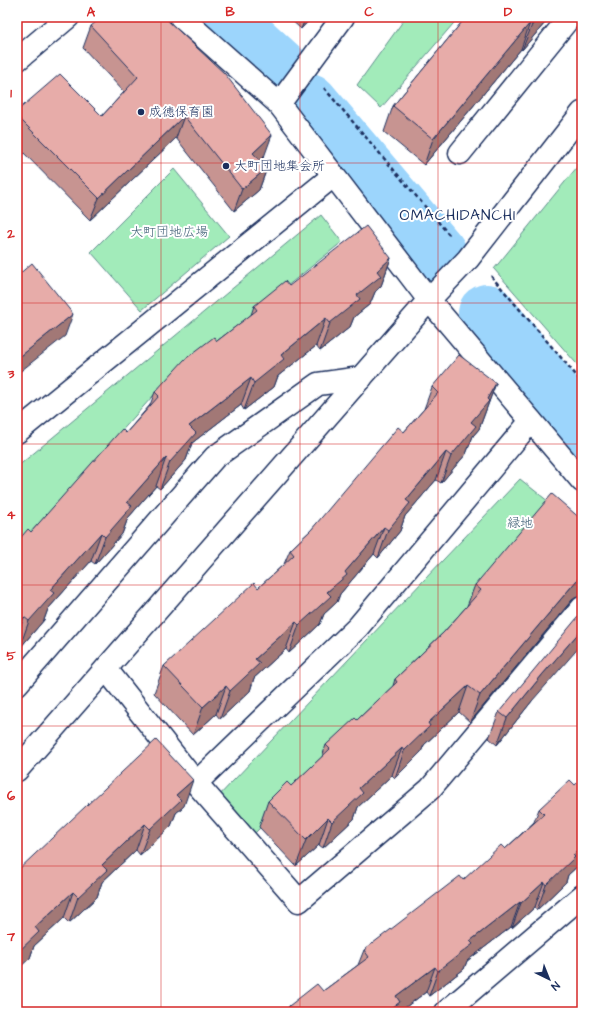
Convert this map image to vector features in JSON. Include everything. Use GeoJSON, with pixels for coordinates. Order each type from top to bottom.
{"type":"FeatureCollection","features":[{"type":"Feature","properties":{"kind":"street"},"geometry":{"type":"LineString","coordinates":[[17,60],[68,17]]}},
{"type":"Feature","properties":{"kind":"street"},"geometry":{"type":"LineString","coordinates":[[181,17],[279,104],[430,300],[582,481]]}},
{"type":"Feature","properties":{"kind":"street"},"geometry":{"type":"LineString","coordinates":[[279,104],[344,17]]}},
{"type":"Feature","properties":{"kind":"street"},"geometry":{"type":"LineString","coordinates":[[460,153],[570,17]]}},
{"type":"Feature","properties":{"kind":"street"},"geometry":{"type":"LineString","coordinates":[[17,770],[361,378],[468,259],[582,113]]}},
{"type":"Feature","properties":{"kind":"street"},"geometry":{"type":"LineString","coordinates":[[17,432],[333,176]]}},
{"type":"Feature","properties":{"kind":"street"},"geometry":{"type":"LineString","coordinates":[[17,684],[215,457],[318,384],[361,378]]}},
{"type":"Feature","properties":{"kind":"street"},"geometry":{"type":"LineString","coordinates":[[196,783],[358,627],[532,421]]}},
{"type":"Feature","properties":{"kind":"street"},"geometry":{"type":"LineString","coordinates":[[106,669],[196,783],[299,901],[430,789],[582,608]]}},
{"type":"Feature","properties":{"kind":"street"},"geometry":{"type":"LineString","coordinates":[[446,1012],[582,896]]}},
{"type":"Feature","properties":{"kind":"path"},"geometry":{"type":"LineString","coordinates":[[306,67],[426,207],[468,259],[485,269],[582,382]]}},
{"type":"Feature","properties":{"kind":"green space"},"geometry":{"type":"Polygon","coordinates":[[[406,17],[459,17],[381,108],[357,85],[406,17]]]}},
{"type":"Feature","properties":{"kind":"green space"},"geometry":{"type":"Polygon","coordinates":[[[582,161],[582,370],[494,269],[582,161]]]}},
{"type":"Feature","properties":{"kind":"green space","name":"大町団地広場"},"geometry":{"type":"Polygon","coordinates":[[[174,169],[229,236],[142,310],[91,252],[174,169]]]}},
{"type":"Feature","properties":{"kind":"green space"},"geometry":{"type":"Polygon","coordinates":[[[321,215],[342,242],[160,388],[17,548],[17,467],[321,215]]]}},
{"type":"Feature","properties":{"kind":"green space","name":"緑地"},"geometry":{"type":"Polygon","coordinates":[[[520,479],[568,517],[253,835],[215,800],[520,479]]]}},
{"type":"Feature","properties":{"kind":"building"},"geometry":{"type":"Polygon","coordinates":[[[102,17],[164,17],[225,74],[272,135],[253,153],[267,168],[242,189],[184,116],[99,198],[17,116],[17,111],[60,74],[102,116],[138,77],[91,26],[102,17]]]}},
{"type":"Feature","properties":{"kind":"building"},"geometry":{"type":"Polygon","coordinates":[[[466,17],[538,17],[532,25],[530,23],[433,139],[393,106],[466,17]]]}},
{"type":"Feature","properties":{"kind":"building"},"geometry":{"type":"Polygon","coordinates":[[[366,226],[391,258],[377,271],[381,276],[357,295],[360,299],[330,323],[326,318],[281,355],[284,359],[254,383],[251,378],[189,426],[196,433],[170,462],[166,458],[127,502],[132,506],[105,537],[101,533],[50,590],[54,593],[29,621],[24,617],[17,625],[17,542],[28,529],[31,532],[122,429],[126,433],[159,396],[155,392],[184,360],[214,337],[217,341],[257,310],[254,306],[285,281],[289,286],[366,226]]]}},
{"type":"Feature","properties":{"kind":"building"},"geometry":{"type":"Polygon","coordinates":[[[32,263],[73,314],[17,359],[17,276],[32,263]]]}},
{"type":"Feature","properties":{"kind":"building"},"geometry":{"type":"Polygon","coordinates":[[[459,355],[496,383],[487,399],[489,401],[471,422],[476,426],[451,456],[446,452],[406,500],[410,503],[388,530],[384,527],[345,572],[347,575],[327,592],[331,596],[299,625],[296,622],[255,659],[260,663],[230,691],[226,686],[203,707],[164,666],[254,583],[258,588],[294,555],[290,550],[311,530],[398,427],[404,432],[438,393],[432,387],[459,355]]]}},
{"type":"Feature","properties":{"kind":"building"},"geometry":{"type":"Polygon","coordinates":[[[552,494],[582,520],[582,574],[480,695],[468,686],[428,723],[430,726],[404,751],[402,748],[359,788],[363,793],[332,822],[328,818],[306,840],[268,801],[287,782],[291,786],[330,749],[326,745],[355,718],[357,720],[397,682],[395,679],[444,632],[481,590],[475,585],[552,494]]]}},
{"type":"Feature","properties":{"kind":"building"},"geometry":{"type":"Polygon","coordinates":[[[582,612],[582,629],[507,718],[499,712],[582,612]]]}},
{"type":"Feature","properties":{"kind":"building"},"geometry":{"type":"Polygon","coordinates":[[[156,740],[193,780],[176,795],[181,800],[150,829],[145,824],[102,865],[107,870],[78,897],[73,892],[35,927],[39,932],[17,953],[17,871],[156,740]]]}},
{"type":"Feature","properties":{"kind":"building"},"geometry":{"type":"Polygon","coordinates":[[[582,778],[582,846],[573,855],[575,857],[546,885],[544,882],[521,903],[520,902],[470,941],[473,944],[438,971],[435,967],[396,996],[400,1002],[386,1012],[293,1012],[289,1006],[317,984],[323,991],[369,957],[364,950],[460,876],[463,880],[501,845],[505,849],[544,814],[539,809],[570,780],[575,785],[582,778]]]}},
{"type":"Feature","properties":{"kind":"waterway"},"geometry":{"type":"LineString","coordinates":[[224,17],[283,71]]}},
{"type":"Feature","properties":{"kind":"waterway"},"geometry":{"type":"LineString","coordinates":[[309,102],[438,254]]}},
{"type":"Feature","properties":{"kind":"waterway"},"geometry":{"type":"LineString","coordinates":[[487,313],[582,429]]}},
{"type":"Feature","properties":{"kind":"place","name":"成徳保育園"},"geometry":{"type":"Point","coordinates":[141,112]}},
{"type":"Feature","properties":{"kind":"place","name":"大町団地集会所"},"geometry":{"type":"Point","coordinates":[226,166]}},
{"type":"Feature","properties":{"kind":"district","name":"OMACHIDANCHI"},"geometry":{"type":"Point","coordinates":[458,215]}}]}
